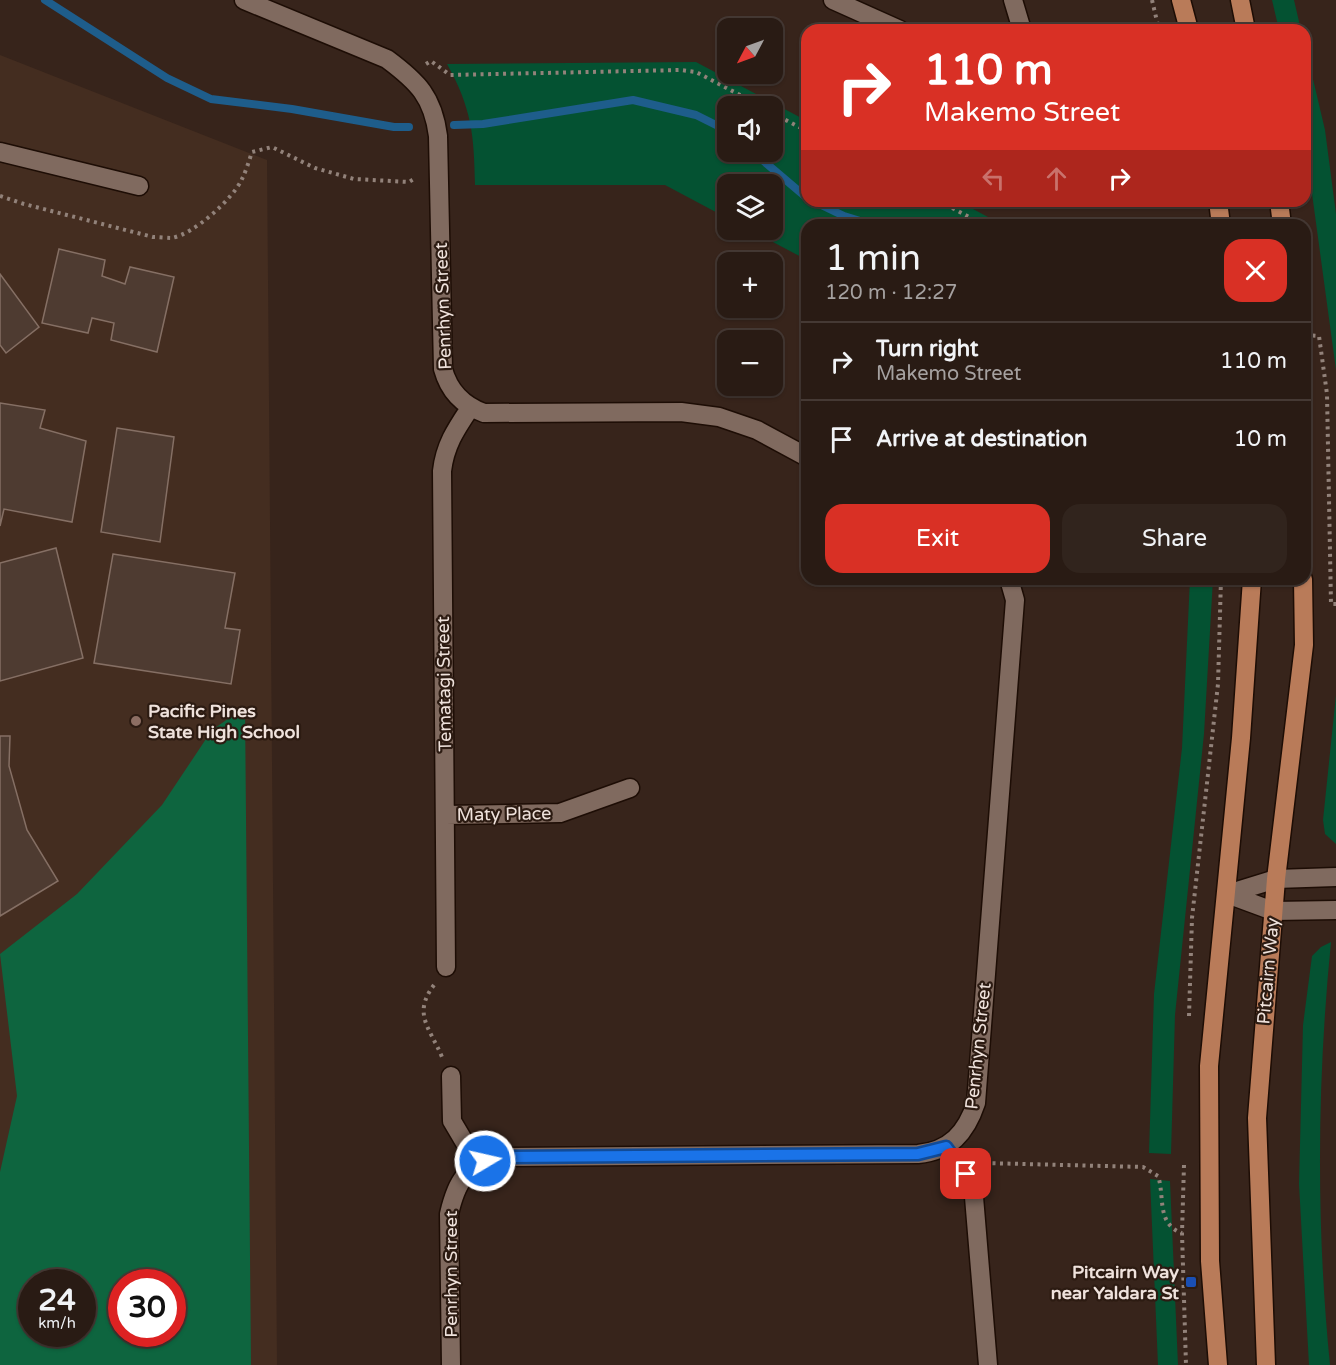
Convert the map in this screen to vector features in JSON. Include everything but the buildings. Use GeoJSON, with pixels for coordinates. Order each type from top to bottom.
{"type":"FeatureCollection","features":[{"type":"Feature","properties":{"kind":"main road"},"geometry":{"type":"LineString","coordinates":[[1181,0],[1187,24]]}},
{"type":"Feature","properties":{"kind":"main road"},"geometry":{"type":"LineString","coordinates":[[1240,0],[1245,24]]}},
{"type":"Feature","properties":{"kind":"main road"},"geometry":{"type":"LineString","coordinates":[[1218,1365],[1210,1261],[1209,1066],[1218,958],[1227,894],[1252,585]]}},
{"type":"Feature","properties":{"kind":"main road","name":"Pitcairn Way"},"geometry":{"type":"LineString","coordinates":[[1266,1365],[1257,1118],[1276,879],[1304,645],[1303,585]]}},
{"type":"Feature","properties":{"kind":"street","name":"Penrhyn Street"},"geometry":{"type":"LineString","coordinates":[[244,0],[387,58],[423,91],[435,114],[438,136],[443,369],[452,391],[470,408]]}},
{"type":"Feature","properties":{"kind":"street"},"geometry":{"type":"LineString","coordinates":[[833,0],[887,24]]}},
{"type":"Feature","properties":{"kind":"street"},"geometry":{"type":"LineString","coordinates":[[1013,0],[1020,24]]}},
{"type":"Feature","properties":{"kind":"street"},"geometry":{"type":"LineString","coordinates":[[0,152],[139,186]]}},
{"type":"Feature","properties":{"kind":"street"},"geometry":{"type":"LineString","coordinates":[[470,408],[484,412],[681,412],[719,417],[757,430],[801,454]]}},
{"type":"Feature","properties":{"kind":"street","name":"Tematagi Street"},"geometry":{"type":"LineString","coordinates":[[447,967],[442,471],[444,452],[451,435],[470,408]]}},
{"type":"Feature","properties":{"kind":"street","name":"Penrhyn Street"},"geometry":{"type":"LineString","coordinates":[[451,1365],[449,1214],[454,1192],[461,1178],[478,1165],[499,1157],[918,1154],[946,1147],[970,1122],[976,1103],[1015,600],[1010,585]]}},
{"type":"Feature","properties":{"kind":"street","name":"Maty Place"},"geometry":{"type":"LineString","coordinates":[[446,815],[561,813],[630,789]]}},
{"type":"Feature","properties":{"kind":"street"},"geometry":{"type":"LineString","coordinates":[[1227,894],[1276,879],[1336,877]]}},
{"type":"Feature","properties":{"kind":"street"},"geometry":{"type":"LineString","coordinates":[[1227,894],[1273,911],[1336,910]]}},
{"type":"Feature","properties":{"kind":"street"},"geometry":{"type":"LineString","coordinates":[[451,1076],[449,1108],[452,1121],[478,1165]]}},
{"type":"Feature","properties":{"kind":"street"},"geometry":{"type":"LineString","coordinates":[[946,1147],[966,1174],[974,1197],[988,1365]]}},
{"type":"Feature","properties":{"kind":"path"},"geometry":{"type":"LineString","coordinates":[[1152,0],[1158,24]]}},
{"type":"Feature","properties":{"kind":"path"},"geometry":{"type":"LineString","coordinates":[[407,74],[431,61],[450,75],[681,70],[696,72],[742,96]]}},
{"type":"Feature","properties":{"kind":"path"},"geometry":{"type":"LineString","coordinates":[[783,118],[801,128]]}},
{"type":"Feature","properties":{"kind":"path"},"geometry":{"type":"LineString","coordinates":[[0,196],[153,237],[172,238],[186,233],[230,198],[242,180],[252,152],[265,147],[285,152],[315,168],[354,179],[409,182],[414,179]]}},
{"type":"Feature","properties":{"kind":"path"},"geometry":{"type":"LineString","coordinates":[[950,207],[973,219]]}},
{"type":"Feature","properties":{"kind":"path"},"geometry":{"type":"LineString","coordinates":[[1311,335],[1319,336],[1327,394],[1331,604],[1336,604]]}},
{"type":"Feature","properties":{"kind":"path"},"geometry":{"type":"LineString","coordinates":[[447,967],[428,993],[423,1004],[423,1017],[451,1076]]}},
{"type":"Feature","properties":{"kind":"path"},"geometry":{"type":"LineString","coordinates":[[966,1174],[985,1163],[1143,1167],[1158,1176],[1163,1214],[1168,1223],[1182,1233]]}},
{"type":"Feature","properties":{"kind":"shaded area","name":"Pacific Pines State High School"},"geometry":{"type":"Polygon","coordinates":[[[0,55],[267,160],[277,1365],[0,1365],[0,55]]]}},
{"type":"Feature","properties":{"kind":"green space"},"geometry":{"type":"Polygon","coordinates":[[[1272,0],[1294,0],[1300,24],[1278,24],[1272,0]]]}},
{"type":"Feature","properties":{"kind":"green space"},"geometry":{"type":"Polygon","coordinates":[[[696,62],[717,73],[717,84],[737,84],[760,96],[717,96],[717,162],[783,162],[783,108],[801,118],[801,207],[969,207],[992,219],[801,219],[801,257],[769,240],[783,240],[783,174],[717,174],[717,213],[665,185],[475,185],[470,123],[462,95],[447,64],[696,62]]]}},
{"type":"Feature","properties":{"kind":"green space"},"geometry":{"type":"Polygon","coordinates":[[[1311,70],[1325,130],[1336,214],[1336,370],[1311,186],[1311,70]]]}},
{"type":"Feature","properties":{"kind":"green space"},"geometry":{"type":"Polygon","coordinates":[[[1190,585],[1213,585],[1204,734],[1175,1015],[1171,1154],[1149,1153],[1154,994],[1182,748],[1190,585]]]}},
{"type":"Feature","properties":{"kind":"green space"},"geometry":{"type":"Polygon","coordinates":[[[1336,695],[1336,844],[1325,834],[1323,820],[1336,695]]]}},
{"type":"Feature","properties":{"kind":"green space"},"geometry":{"type":"Polygon","coordinates":[[[245,707],[251,1365],[0,1365],[0,1172],[17,1096],[0,954],[77,894],[162,805],[212,730],[245,707]]]}},
{"type":"Feature","properties":{"kind":"green space"},"geometry":{"type":"Polygon","coordinates":[[[1331,942],[1323,1047],[1320,1154],[1322,1260],[1330,1365],[1309,1365],[1299,1184],[1303,1025],[1312,956],[1321,947],[1331,942]]]}},
{"type":"Feature","properties":{"kind":"green space"},"geometry":{"type":"Polygon","coordinates":[[[1150,1179],[1170,1181],[1178,1365],[1158,1365],[1150,1179]]]}},
{"type":"Feature","properties":{"kind":"waterway"},"geometry":{"type":"LineString","coordinates":[[45,0],[167,78],[211,99],[292,109],[394,127],[409,127]]}},
{"type":"Feature","properties":{"kind":"waterway"},"geometry":{"type":"LineString","coordinates":[[454,125],[483,124],[633,100],[696,115],[717,126]]}},
{"type":"Feature","properties":{"kind":"waterway"},"geometry":{"type":"LineString","coordinates":[[765,162],[801,193]]}},
{"type":"Feature","properties":{"kind":"waterway"},"geometry":{"type":"LineString","coordinates":[[825,207],[854,219]]}},
{"type":"Feature","properties":{"kind":"place","name":"Pacific Pines State High School"},"geometry":{"type":"Point","coordinates":[136,721]}},
{"type":"Feature","properties":{"kind":"place","name":"Pitcairn Way near Yaldara St"},"geometry":{"type":"Point","coordinates":[1191,1282]}},
{"type":"Feature","properties":{"kind":"route"},"geometry":{"type":"LineString","coordinates":[[485,1161],[499,1157],[918,1154],[946,1147],[966,1174]]}}]}
